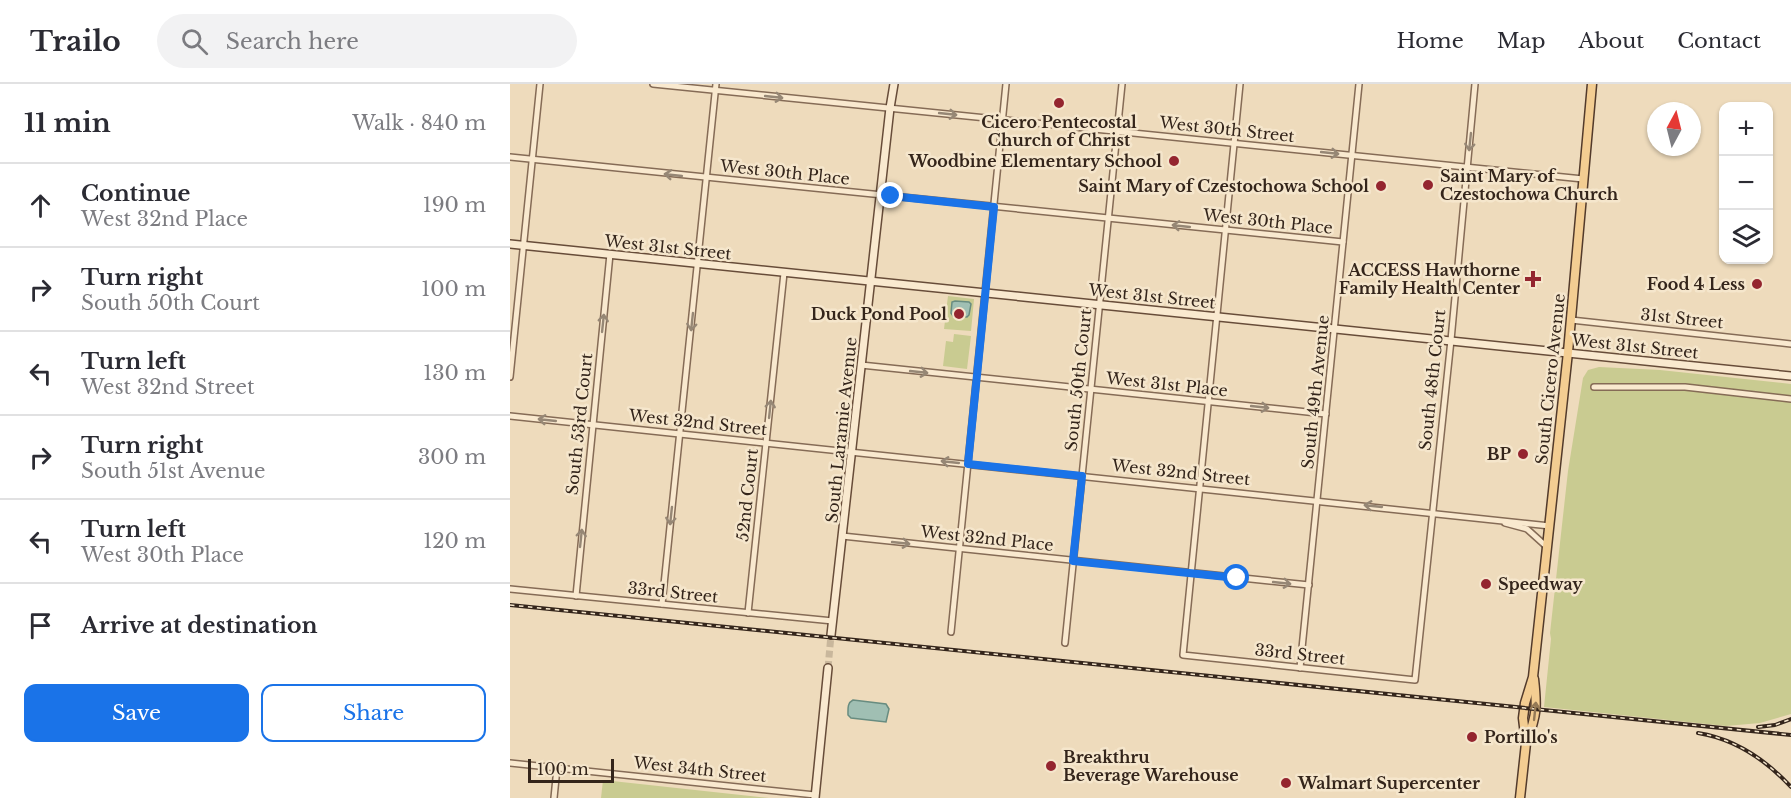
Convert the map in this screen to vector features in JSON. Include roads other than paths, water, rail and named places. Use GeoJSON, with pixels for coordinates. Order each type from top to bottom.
{"type":"FeatureCollection","features":[{"type":"Feature","properties":{"kind":"main road","name":"South Laramie Avenue"},"geometry":{"type":"LineString","coordinates":[[831,635],[894,84]]}},
{"type":"Feature","properties":{"kind":"main road","name":"South Cicero Avenue"},"geometry":{"type":"LineString","coordinates":[[1520,798],[1526,743],[1535,719],[1537,704],[1533,677],[1568,352],[1592,84]]}},
{"type":"Feature","properties":{"kind":"main road","name":"West 31st Street"},"geometry":{"type":"LineString","coordinates":[[510,244],[1791,376]]}},
{"type":"Feature","properties":{"kind":"main road"},"geometry":{"type":"LineString","coordinates":[[815,796],[828,668]]}},
{"type":"Feature","properties":{"kind":"street"},"geometry":{"type":"LineString","coordinates":[[510,377],[540,84]]}},
{"type":"Feature","properties":{"kind":"street","name":"West 30th Street"},"geometry":{"type":"LineString","coordinates":[[653,84],[715,87],[1003,120],[1584,179]]}},
{"type":"Feature","properties":{"kind":"street"},"geometry":{"type":"LineString","coordinates":[[951,632],[1006,84]]}},
{"type":"Feature","properties":{"kind":"street","name":"South 50th Court"},"geometry":{"type":"LineString","coordinates":[[1065,643],[1122,84]]}},
{"type":"Feature","properties":{"kind":"street"},"geometry":{"type":"LineString","coordinates":[[1191,573],[1240,84]]}},
{"type":"Feature","properties":{"kind":"street","name":"South 49th Avenue"},"geometry":{"type":"LineString","coordinates":[[1300,668],[1359,84]]}},
{"type":"Feature","properties":{"kind":"street","name":"South 48th Court"},"geometry":{"type":"LineString","coordinates":[[1415,680],[1475,84]]}},
{"type":"Feature","properties":{"kind":"street"},"geometry":{"type":"LineString","coordinates":[[662,604],[715,87]]}},
{"type":"Feature","properties":{"kind":"street","name":"West 30th Place"},"geometry":{"type":"LineString","coordinates":[[510,157],[1343,242]]}},
{"type":"Feature","properties":{"kind":"street","name":"South 53rd Court"},"geometry":{"type":"LineString","coordinates":[[576,596],[610,254]]}},
{"type":"Feature","properties":{"kind":"street","name":"52nd Court"},"geometry":{"type":"LineString","coordinates":[[748,613],[784,273]]}},
{"type":"Feature","properties":{"kind":"street","name":"31st Street"},"geometry":{"type":"LineString","coordinates":[[1571,320],[1791,344]]}},
{"type":"Feature","properties":{"kind":"street","name":"West 31st Place"},"geometry":{"type":"LineString","coordinates":[[861,365],[1326,414]]}},
{"type":"Feature","properties":{"kind":"street"},"geometry":{"type":"LineString","coordinates":[[1594,387],[1685,387],[1791,399]]}},
{"type":"Feature","properties":{"kind":"street","name":"West 32nd Street"},"geometry":{"type":"LineString","coordinates":[[510,416],[1550,526]]}},
{"type":"Feature","properties":{"kind":"street","name":"West 32nd Street"},"geometry":{"type":"LineString","coordinates":[[1492,519],[1527,529],[1547,547]]}},
{"type":"Feature","properties":{"kind":"street","name":"West 32nd Place"},"geometry":{"type":"LineString","coordinates":[[842,536],[1309,585]]}},
{"type":"Feature","properties":{"kind":"street","name":"33rd Street"},"geometry":{"type":"LineString","coordinates":[[1191,573],[1183,655],[1415,680]]}},
{"type":"Feature","properties":{"kind":"street","name":"33rd Street"},"geometry":{"type":"LineString","coordinates":[[510,589],[833,621]]}},
{"type":"Feature","properties":{"kind":"street","name":"West 34th Street"},"geometry":{"type":"LineString","coordinates":[[510,763],[815,796]]}},
{"type":"Feature","properties":{"kind":"street"},"geometry":{"type":"LineString","coordinates":[[554,798],[557,768]]}},
{"type":"Feature","properties":{"kind":"tunnel"},"geometry":{"type":"LineString","coordinates":[[828,668],[831,635]]}},
{"type":"Feature","properties":{"kind":"railway"},"geometry":{"type":"LineString","coordinates":[[510,605],[1791,735]]}},
{"type":"Feature","properties":{"kind":"railway"},"geometry":{"type":"LineString","coordinates":[[1758,727],[1775,725],[1791,719]]}},
{"type":"Feature","properties":{"kind":"railway"},"geometry":{"type":"LineString","coordinates":[[1698,733],[1725,740],[1749,752],[1791,787]]}},
{"type":"Feature","properties":{"kind":"place","name":"Cicero Pentecostal Church of Christ"},"geometry":{"type":"Point","coordinates":[1059,103]}},
{"type":"Feature","properties":{"kind":"place","name":"Woodbine Elementary School"},"geometry":{"type":"Point","coordinates":[1174,161]}},
{"type":"Feature","properties":{"kind":"place","name":"Saint Mary of Czestochowa Church"},"geometry":{"type":"Point","coordinates":[1428,185]}},
{"type":"Feature","properties":{"kind":"place","name":"Saint Mary of Czestochowa School"},"geometry":{"type":"Point","coordinates":[1381,186]}},
{"type":"Feature","properties":{"kind":"place","name":"ACCESS Hawthorne Family Health Center"},"geometry":{"type":"Point","coordinates":[1533,279]}},
{"type":"Feature","properties":{"kind":"place","name":"Food 4 Less"},"geometry":{"type":"Point","coordinates":[1757,284]}},
{"type":"Feature","properties":{"kind":"place","name":"Duck Pond Pool"},"geometry":{"type":"Point","coordinates":[959,314]}},
{"type":"Feature","properties":{"kind":"place","name":"BP"},"geometry":{"type":"Point","coordinates":[1523,454]}},
{"type":"Feature","properties":{"kind":"place","name":"Speedway"},"geometry":{"type":"Point","coordinates":[1486,584]}},
{"type":"Feature","properties":{"kind":"place","name":"Portillo's"},"geometry":{"type":"Point","coordinates":[1472,737]}},
{"type":"Feature","properties":{"kind":"place","name":"Breakthru Beverage Warehouse"},"geometry":{"type":"Point","coordinates":[1051,766]}},
{"type":"Feature","properties":{"kind":"place","name":"Walmart Supercenter"},"geometry":{"type":"Point","coordinates":[1286,783]}}]}
